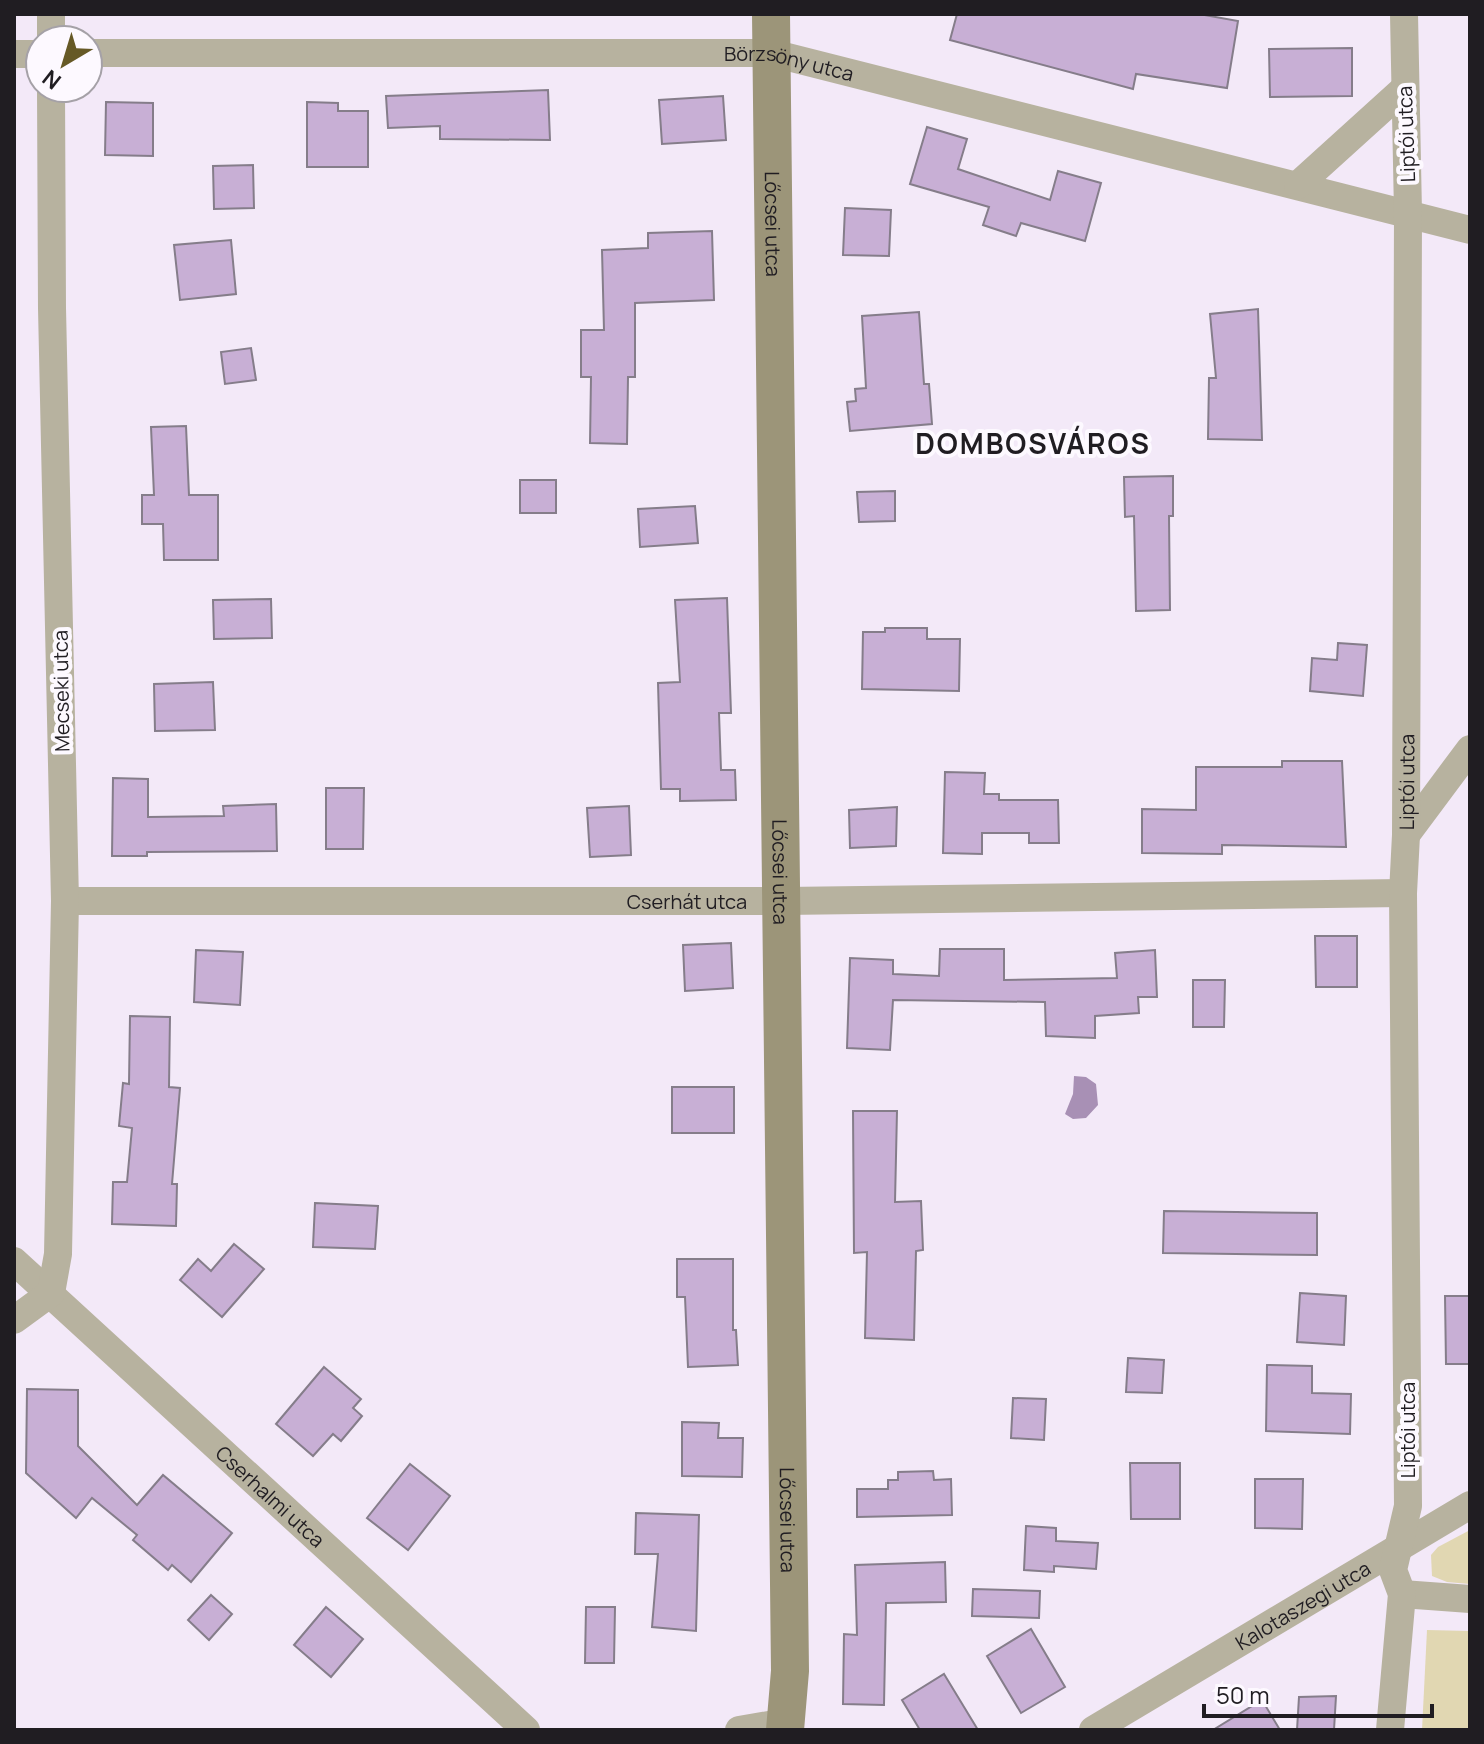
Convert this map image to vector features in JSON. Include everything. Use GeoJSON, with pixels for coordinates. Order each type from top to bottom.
{"type":"FeatureCollection","features":[{"type":"Feature","properties":{"kind":"street","name":"Lőcsei utca"},"geometry":{"type":"LineString","coordinates":[[771,14],[784,901],[790,1655],[786,1726]]}},
{"type":"Feature","properties":{"kind":"street","name":"Liptói utca"},"geometry":{"type":"LineString","coordinates":[[1396,1548],[1408,1506],[1403,893],[1406,835],[1408,213],[1404,14]]}},
{"type":"Feature","properties":{"kind":"street","name":"Börzsöny utca"},"geometry":{"type":"LineString","coordinates":[[104,53],[772,53],[1470,230]]}},
{"type":"Feature","properties":{"kind":"street"},"geometry":{"type":"LineString","coordinates":[[1298,185],[1404,89]]}},
{"type":"Feature","properties":{"kind":"street","name":"Mecseki utca"},"geometry":{"type":"LineString","coordinates":[[51,104],[52,308],[65,901],[58,1254],[51,1293]]}},
{"type":"Feature","properties":{"kind":"street"},"geometry":{"type":"LineString","coordinates":[[1406,835],[1470,749]]}},
{"type":"Feature","properties":{"kind":"street","name":"Cserhát utca"},"geometry":{"type":"LineString","coordinates":[[65,901],[784,901],[1403,893]]}},
{"type":"Feature","properties":{"kind":"street","name":"Cserhalmi utca"},"geometry":{"type":"LineString","coordinates":[[14,1261],[400,1618],[526,1730]]}},
{"type":"Feature","properties":{"kind":"street"},"geometry":{"type":"LineString","coordinates":[[14,1320],[51,1293]]}},
{"type":"Feature","properties":{"kind":"street","name":"Kalotaszegi utca"},"geometry":{"type":"LineString","coordinates":[[1093,1730],[1470,1505]]}},
{"type":"Feature","properties":{"kind":"street"},"geometry":{"type":"LineString","coordinates":[[1390,1730],[1402,1594],[1393,1570],[1396,1548]]}},
{"type":"Feature","properties":{"kind":"street"},"geometry":{"type":"LineString","coordinates":[[1402,1594],[1470,1599]]}},
{"type":"Feature","properties":{"kind":"street"},"geometry":{"type":"LineString","coordinates":[[739,1730],[786,1726]]}},
{"type":"Feature","properties":{"kind":"shaded area"},"geometry":{"type":"Polygon","coordinates":[[[1074,1076],[1086,1077],[1096,1084],[1098,1105],[1086,1118],[1073,1119],[1065,1114],[1073,1094],[1074,1076]]]}},
{"type":"Feature","properties":{"kind":"shaded area"},"geometry":{"type":"Polygon","coordinates":[[[1470,1530],[1470,1584],[1447,1582],[1432,1576],[1431,1555],[1438,1547],[1470,1530]]]}},
{"type":"Feature","properties":{"kind":"shaded area"},"geometry":{"type":"Polygon","coordinates":[[[1427,1630],[1470,1631],[1470,1730],[1422,1730],[1427,1630]]]}},
{"type":"Feature","properties":{"kind":"building"},"geometry":{"type":"Polygon","coordinates":[[[957,14],[1199,14],[1238,21],[1227,88],[1136,74],[1133,89],[950,40],[957,14]]]}},
{"type":"Feature","properties":{"kind":"building"},"geometry":{"type":"Polygon","coordinates":[[[1352,48],[1352,96],[1270,97],[1269,49],[1352,48]]]}},
{"type":"Feature","properties":{"kind":"building"},"geometry":{"type":"Polygon","coordinates":[[[548,90],[550,140],[440,139],[440,126],[388,128],[386,96],[548,90]]]}},
{"type":"Feature","properties":{"kind":"building"},"geometry":{"type":"Polygon","coordinates":[[[723,96],[726,140],[662,144],[659,100],[723,96]]]}},
{"type":"Feature","properties":{"kind":"building"},"geometry":{"type":"Polygon","coordinates":[[[106,102],[153,103],[153,156],[105,155],[106,102]]]}},
{"type":"Feature","properties":{"kind":"building"},"geometry":{"type":"Polygon","coordinates":[[[307,102],[338,103],[338,111],[368,111],[368,167],[307,167],[307,102]]]}},
{"type":"Feature","properties":{"kind":"building"},"geometry":{"type":"Polygon","coordinates":[[[927,127],[967,139],[958,169],[1050,200],[1058,171],[1101,183],[1085,241],[1021,223],[1016,236],[983,225],[989,207],[910,184],[927,127]]]}},
{"type":"Feature","properties":{"kind":"building"},"geometry":{"type":"Polygon","coordinates":[[[253,165],[254,208],[214,209],[213,166],[253,165]]]}},
{"type":"Feature","properties":{"kind":"building"},"geometry":{"type":"Polygon","coordinates":[[[845,208],[891,210],[889,256],[843,255],[845,208]]]}},
{"type":"Feature","properties":{"kind":"building"},"geometry":{"type":"Polygon","coordinates":[[[712,231],[714,300],[635,303],[635,377],[628,377],[627,444],[590,443],[591,377],[581,377],[581,330],[604,330],[602,250],[648,248],[648,233],[712,231]]]}},
{"type":"Feature","properties":{"kind":"building"},"geometry":{"type":"Polygon","coordinates":[[[231,240],[236,294],[180,300],[174,245],[231,240]]]}},
{"type":"Feature","properties":{"kind":"building"},"geometry":{"type":"Polygon","coordinates":[[[1258,309],[1262,440],[1208,439],[1209,378],[1216,378],[1210,314],[1258,309]]]}},
{"type":"Feature","properties":{"kind":"building"},"geometry":{"type":"Polygon","coordinates":[[[919,312],[924,384],[929,384],[932,424],[850,431],[847,402],[856,401],[855,389],[866,388],[862,316],[919,312]]]}},
{"type":"Feature","properties":{"kind":"building"},"geometry":{"type":"Polygon","coordinates":[[[251,348],[256,380],[225,384],[221,352],[251,348]]]}},
{"type":"Feature","properties":{"kind":"building"},"geometry":{"type":"Polygon","coordinates":[[[186,426],[189,495],[218,495],[218,560],[164,560],[163,524],[142,524],[142,495],[154,495],[151,427],[186,426]]]}},
{"type":"Feature","properties":{"kind":"building"},"geometry":{"type":"Polygon","coordinates":[[[1173,476],[1173,516],[1169,516],[1170,610],[1136,611],[1134,516],[1125,517],[1124,477],[1173,476]]]}},
{"type":"Feature","properties":{"kind":"building"},"geometry":{"type":"Polygon","coordinates":[[[520,480],[556,480],[556,513],[520,513],[520,480]]]}},
{"type":"Feature","properties":{"kind":"building"},"geometry":{"type":"Polygon","coordinates":[[[895,491],[895,521],[859,522],[857,492],[895,491]]]}},
{"type":"Feature","properties":{"kind":"building"},"geometry":{"type":"Polygon","coordinates":[[[695,506],[698,543],[640,547],[638,509],[695,506]]]}},
{"type":"Feature","properties":{"kind":"building"},"geometry":{"type":"Polygon","coordinates":[[[727,598],[731,713],[719,713],[721,770],[735,770],[736,800],[680,801],[680,789],[661,789],[658,683],[680,682],[675,600],[727,598]]]}},
{"type":"Feature","properties":{"kind":"building"},"geometry":{"type":"Polygon","coordinates":[[[271,599],[272,638],[214,639],[213,600],[271,599]]]}},
{"type":"Feature","properties":{"kind":"building"},"geometry":{"type":"Polygon","coordinates":[[[885,628],[927,628],[927,639],[960,639],[959,691],[862,689],[863,632],[885,632],[885,628]]]}},
{"type":"Feature","properties":{"kind":"building"},"geometry":{"type":"Polygon","coordinates":[[[1338,643],[1367,645],[1363,696],[1310,691],[1312,658],[1337,660],[1338,643]]]}},
{"type":"Feature","properties":{"kind":"building"},"geometry":{"type":"Polygon","coordinates":[[[213,682],[215,730],[155,731],[154,684],[213,682]]]}},
{"type":"Feature","properties":{"kind":"building"},"geometry":{"type":"Polygon","coordinates":[[[1282,761],[1342,761],[1346,847],[1222,845],[1222,854],[1142,853],[1142,809],[1196,810],[1196,767],[1282,767],[1282,761]]]}},
{"type":"Feature","properties":{"kind":"building"},"geometry":{"type":"Polygon","coordinates":[[[945,772],[985,773],[984,794],[999,794],[999,800],[1058,800],[1059,843],[1029,843],[1029,833],[982,833],[982,854],[943,853],[945,772]]]}},
{"type":"Feature","properties":{"kind":"building"},"geometry":{"type":"Polygon","coordinates":[[[113,778],[148,779],[148,817],[224,816],[223,806],[276,804],[277,851],[147,852],[147,856],[112,856],[113,778]]]}},
{"type":"Feature","properties":{"kind":"building"},"geometry":{"type":"Polygon","coordinates":[[[326,788],[364,788],[363,849],[326,849],[326,788]]]}},
{"type":"Feature","properties":{"kind":"building"},"geometry":{"type":"Polygon","coordinates":[[[629,806],[631,855],[590,857],[587,808],[629,806]]]}},
{"type":"Feature","properties":{"kind":"building"},"geometry":{"type":"Polygon","coordinates":[[[897,807],[896,846],[850,848],[849,810],[897,807]]]}},
{"type":"Feature","properties":{"kind":"building"},"geometry":{"type":"Polygon","coordinates":[[[1315,936],[1357,936],[1357,987],[1316,987],[1315,936]]]}},
{"type":"Feature","properties":{"kind":"building"},"geometry":{"type":"Polygon","coordinates":[[[731,943],[733,988],[685,991],[683,945],[731,943]]]}},
{"type":"Feature","properties":{"kind":"building"},"geometry":{"type":"Polygon","coordinates":[[[940,949],[1004,949],[1004,980],[1117,978],[1115,953],[1155,950],[1157,997],[1138,997],[1139,1013],[1095,1016],[1095,1038],[1046,1036],[1045,1002],[893,1000],[890,1050],[847,1048],[850,958],[893,960],[893,974],[939,976],[940,949]]]}},
{"type":"Feature","properties":{"kind":"building"},"geometry":{"type":"Polygon","coordinates":[[[196,950],[243,952],[240,1005],[194,1002],[196,950]]]}},
{"type":"Feature","properties":{"kind":"building"},"geometry":{"type":"Polygon","coordinates":[[[1193,980],[1225,980],[1224,1027],[1193,1027],[1193,980]]]}},
{"type":"Feature","properties":{"kind":"building"},"geometry":{"type":"Polygon","coordinates":[[[130,1016],[170,1017],[169,1087],[180,1088],[172,1184],[177,1184],[176,1226],[112,1224],[113,1182],[127,1182],[132,1128],[119,1126],[123,1083],[129,1084],[130,1016]]]}},
{"type":"Feature","properties":{"kind":"building"},"geometry":{"type":"Polygon","coordinates":[[[672,1087],[734,1087],[734,1133],[672,1133],[672,1087]]]}},
{"type":"Feature","properties":{"kind":"building"},"geometry":{"type":"Polygon","coordinates":[[[853,1111],[897,1111],[895,1202],[921,1201],[923,1250],[916,1251],[914,1340],[865,1338],[867,1252],[854,1253],[853,1111]]]}},
{"type":"Feature","properties":{"kind":"building"},"geometry":{"type":"Polygon","coordinates":[[[315,1203],[378,1206],[375,1249],[313,1247],[315,1203]]]}},
{"type":"Feature","properties":{"kind":"building"},"geometry":{"type":"Polygon","coordinates":[[[1164,1211],[1317,1213],[1317,1255],[1163,1253],[1164,1211]]]}},
{"type":"Feature","properties":{"kind":"building"},"geometry":{"type":"Polygon","coordinates":[[[234,1244],[264,1269],[222,1317],[180,1280],[198,1259],[211,1271],[234,1244]]]}},
{"type":"Feature","properties":{"kind":"building"},"geometry":{"type":"Polygon","coordinates":[[[677,1259],[733,1259],[733,1330],[736,1330],[738,1365],[688,1367],[685,1297],[677,1297],[677,1259]]]}},
{"type":"Feature","properties":{"kind":"building"},"geometry":{"type":"Polygon","coordinates":[[[1300,1293],[1346,1296],[1344,1345],[1297,1342],[1300,1293]]]}},
{"type":"Feature","properties":{"kind":"building"},"geometry":{"type":"Polygon","coordinates":[[[1445,1296],[1470,1296],[1470,1364],[1446,1364],[1445,1296]]]}},
{"type":"Feature","properties":{"kind":"building"},"geometry":{"type":"Polygon","coordinates":[[[1128,1358],[1164,1360],[1162,1393],[1126,1392],[1128,1358]]]}},
{"type":"Feature","properties":{"kind":"building"},"geometry":{"type":"Polygon","coordinates":[[[1267,1365],[1312,1366],[1312,1393],[1351,1394],[1350,1434],[1266,1431],[1267,1365]]]}},
{"type":"Feature","properties":{"kind":"building"},"geometry":{"type":"Polygon","coordinates":[[[324,1367],[361,1399],[353,1408],[362,1416],[341,1441],[333,1434],[313,1456],[276,1424],[324,1367]]]}},
{"type":"Feature","properties":{"kind":"building"},"geometry":{"type":"Polygon","coordinates":[[[27,1389],[78,1390],[78,1446],[137,1505],[163,1475],[232,1533],[191,1582],[172,1565],[168,1570],[133,1540],[137,1535],[92,1498],[76,1518],[26,1473],[27,1389]]]}},
{"type":"Feature","properties":{"kind":"building"},"geometry":{"type":"Polygon","coordinates":[[[1013,1398],[1046,1399],[1044,1440],[1011,1438],[1013,1398]]]}},
{"type":"Feature","properties":{"kind":"building"},"geometry":{"type":"Polygon","coordinates":[[[682,1422],[719,1423],[718,1438],[743,1438],[742,1477],[682,1476],[682,1422]]]}},
{"type":"Feature","properties":{"kind":"building"},"geometry":{"type":"Polygon","coordinates":[[[1130,1463],[1180,1463],[1180,1519],[1131,1519],[1130,1463]]]}},
{"type":"Feature","properties":{"kind":"building"},"geometry":{"type":"Polygon","coordinates":[[[410,1464],[450,1496],[408,1550],[367,1518],[410,1464]]]}},
{"type":"Feature","properties":{"kind":"building"},"geometry":{"type":"Polygon","coordinates":[[[933,1471],[934,1480],[951,1479],[952,1515],[857,1517],[857,1489],[888,1489],[888,1480],[898,1480],[898,1472],[933,1471]]]}},
{"type":"Feature","properties":{"kind":"building"},"geometry":{"type":"Polygon","coordinates":[[[1255,1479],[1303,1479],[1302,1529],[1255,1528],[1255,1479]]]}},
{"type":"Feature","properties":{"kind":"building"},"geometry":{"type":"Polygon","coordinates":[[[636,1513],[699,1515],[696,1631],[652,1627],[658,1554],[635,1554],[636,1513]]]}},
{"type":"Feature","properties":{"kind":"building"},"geometry":{"type":"Polygon","coordinates":[[[1026,1526],[1056,1528],[1056,1541],[1098,1543],[1096,1569],[1054,1566],[1054,1572],[1024,1570],[1026,1526]]]}},
{"type":"Feature","properties":{"kind":"building"},"geometry":{"type":"Polygon","coordinates":[[[945,1562],[946,1602],[886,1603],[884,1705],[843,1704],[844,1634],[857,1635],[855,1565],[945,1562]]]}},
{"type":"Feature","properties":{"kind":"building"},"geometry":{"type":"Polygon","coordinates":[[[973,1589],[1040,1591],[1039,1618],[972,1616],[973,1589]]]}},
{"type":"Feature","properties":{"kind":"building"},"geometry":{"type":"Polygon","coordinates":[[[211,1595],[232,1614],[209,1640],[188,1620],[211,1595]]]}},
{"type":"Feature","properties":{"kind":"building"},"geometry":{"type":"Polygon","coordinates":[[[326,1607],[363,1639],[331,1677],[294,1645],[326,1607]]]}},
{"type":"Feature","properties":{"kind":"building"},"geometry":{"type":"Polygon","coordinates":[[[586,1607],[615,1607],[614,1663],[585,1663],[586,1607]]]}},
{"type":"Feature","properties":{"kind":"building"},"geometry":{"type":"Polygon","coordinates":[[[1031,1629],[1065,1687],[1021,1713],[987,1656],[1031,1629]]]}},
{"type":"Feature","properties":{"kind":"building"},"geometry":{"type":"Polygon","coordinates":[[[944,1674],[978,1730],[920,1730],[902,1700],[944,1674]]]}},
{"type":"Feature","properties":{"kind":"building"},"geometry":{"type":"Polygon","coordinates":[[[1336,1696],[1334,1730],[1297,1730],[1299,1697],[1336,1696]]]}},
{"type":"Feature","properties":{"kind":"building"},"geometry":{"type":"Polygon","coordinates":[[[1262,1700],[1280,1730],[1213,1730],[1262,1700]]]}},
{"type":"Feature","properties":{"kind":"district","name":"DOMBOSVÁROS"},"geometry":{"type":"Point","coordinates":[1033,443]}}]}
